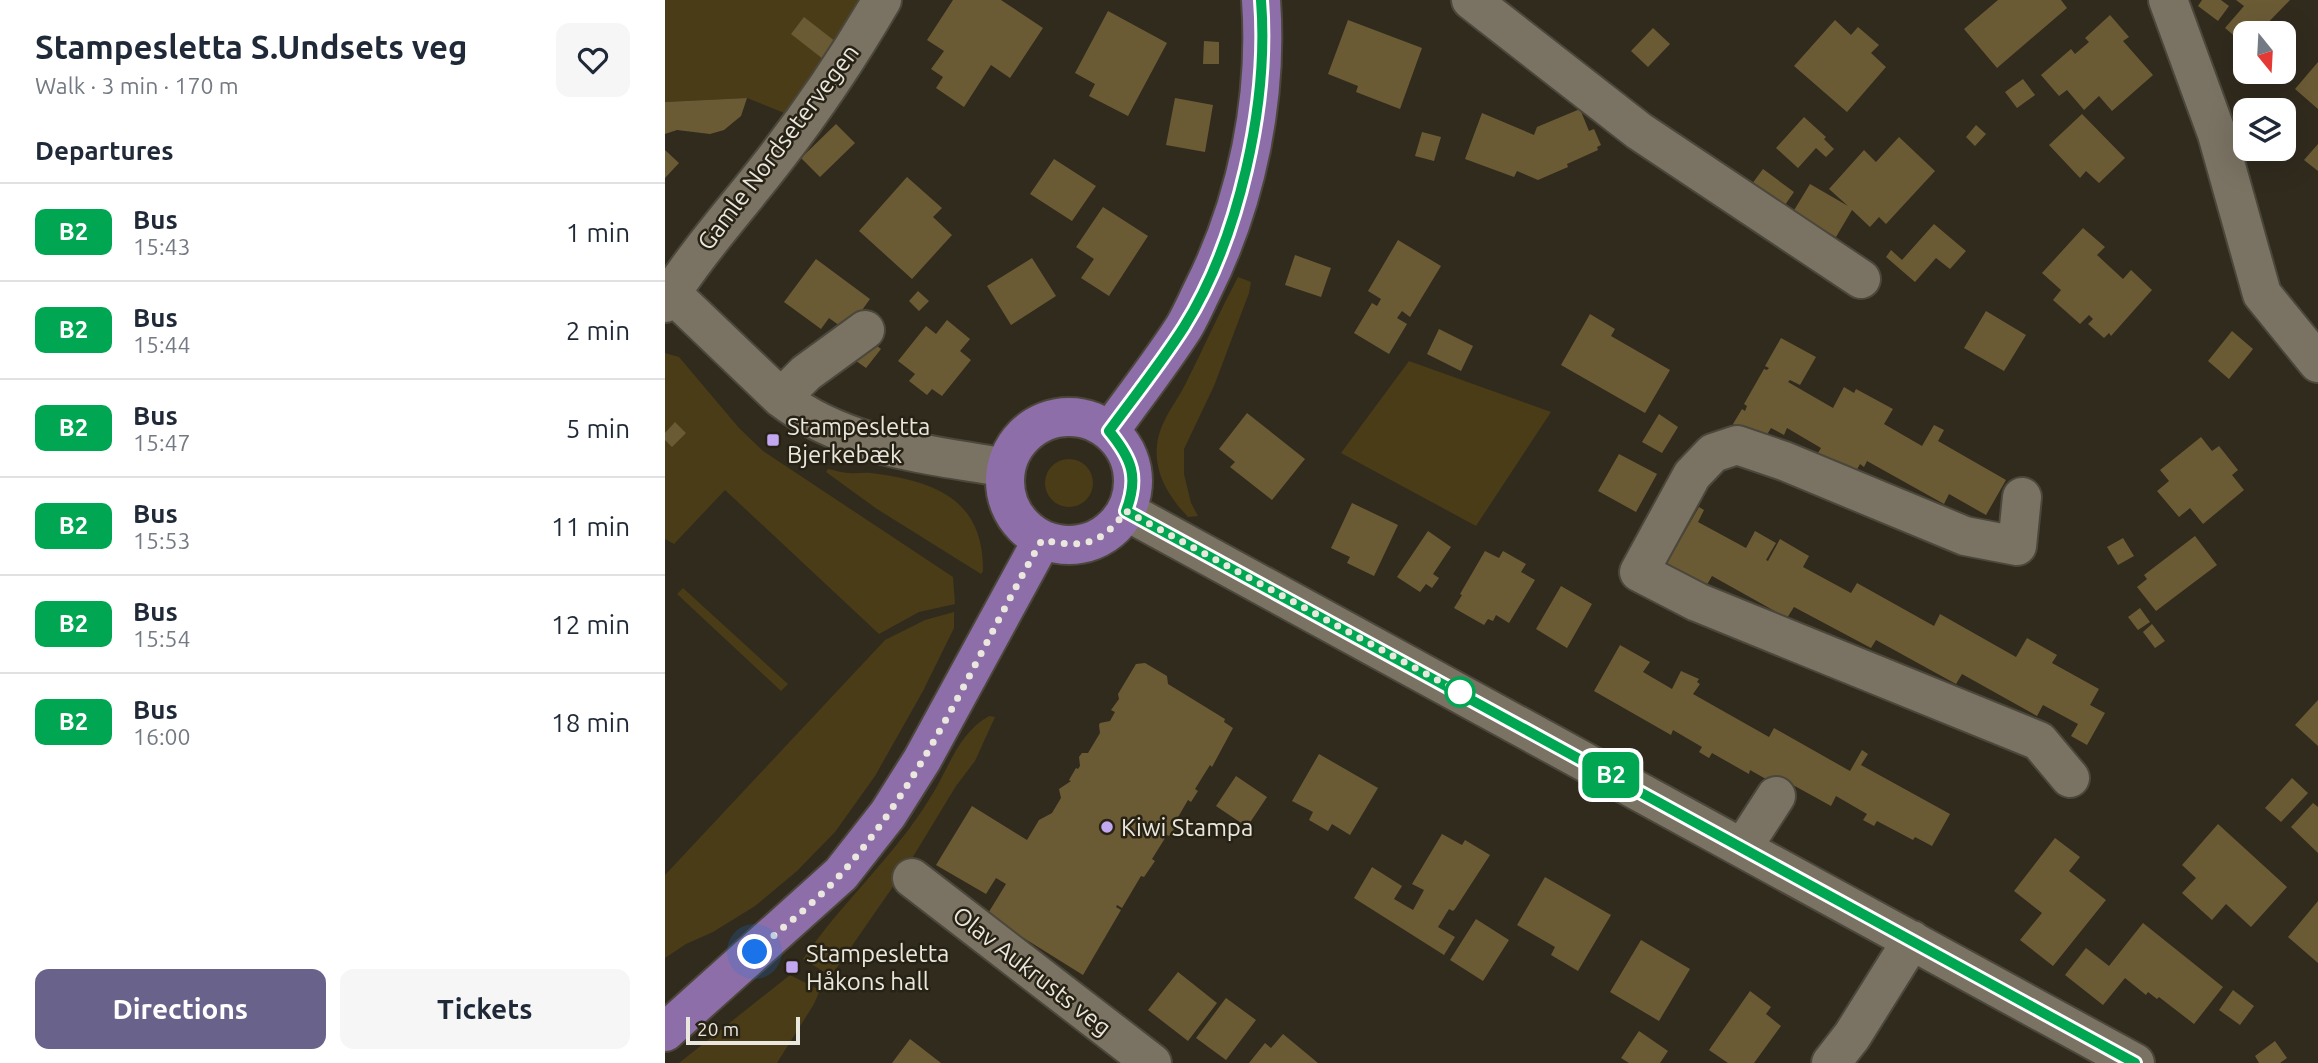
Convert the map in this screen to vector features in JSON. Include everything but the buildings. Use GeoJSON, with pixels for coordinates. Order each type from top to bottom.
{"type":"FeatureCollection","features":[{"type":"Feature","properties":{"kind":"main road"},"geometry":{"type":"LineString","coordinates":[[1109,431],[1185,325],[1221,253],[1251,156],[1259,90],[1263,23],[1261,0]]}},
{"type":"Feature","properties":{"kind":"main road"},"geometry":{"type":"LineString","coordinates":[[1064,417],[1090,420],[1109,431],[1126,451],[1133,476],[1133,493],[1126,511],[1112,529],[1097,539],[1071,546],[1042,540],[1025,529],[1012,512],[1005,489],[1006,468],[1016,443],[1038,424],[1064,417]]}},
{"type":"Feature","properties":{"kind":"main road"},"geometry":{"type":"LineString","coordinates":[[665,1032],[841,874],[888,814],[922,760],[1042,540]]}},
{"type":"Feature","properties":{"kind":"street","name":"Gamle Nordsetervegen"},"geometry":{"type":"LineString","coordinates":[[667,294],[777,157],[861,37],[882,0]]}},
{"type":"Feature","properties":{"kind":"street"},"geometry":{"type":"LineString","coordinates":[[1471,0],[1639,131],[1861,279]]}},
{"type":"Feature","properties":{"kind":"street"},"geometry":{"type":"LineString","coordinates":[[2168,0],[2217,134],[2262,294],[2318,363]]}},
{"type":"Feature","properties":{"kind":"street"},"geometry":{"type":"LineString","coordinates":[[667,294],[781,398],[802,414],[825,426],[880,445],[1006,468]]}},
{"type":"Feature","properties":{"kind":"street"},"geometry":{"type":"LineString","coordinates":[[781,398],[806,373],[865,330]]}},
{"type":"Feature","properties":{"kind":"street"},"geometry":{"type":"LineString","coordinates":[[2022,497],[2017,546],[1965,536],[1784,461],[1737,445],[1713,453],[1692,475],[1639,572],[1697,602],[2039,741],[2070,778]]}},
{"type":"Feature","properties":{"kind":"street"},"geometry":{"type":"LineString","coordinates":[[1126,511],[2135,1063]]}},
{"type":"Feature","properties":{"kind":"street"},"geometry":{"type":"LineString","coordinates":[[1743,847],[1776,796]]}},
{"type":"Feature","properties":{"kind":"street","name":"Olav Aukrusts veg"},"geometry":{"type":"LineString","coordinates":[[912,878],[1152,1063]]}},
{"type":"Feature","properties":{"kind":"street"},"geometry":{"type":"LineString","coordinates":[[1831,1063],[1852,1035],[1912,940]]}},
{"type":"Feature","properties":{"kind":"shaded area"},"geometry":{"type":"Polygon","coordinates":[[[665,0],[876,0],[799,119],[747,98],[665,102],[665,0]]]}},
{"type":"Feature","properties":{"kind":"shaded area"},"geometry":{"type":"Polygon","coordinates":[[[1238,277],[1251,282],[1249,293],[1214,386],[1184,449],[1184,474],[1191,503],[1198,516],[1188,517],[1169,494],[1161,476],[1157,456],[1158,437],[1238,277]]]}},
{"type":"Feature","properties":{"kind":"shaded area"},"geometry":{"type":"Polygon","coordinates":[[[665,353],[679,357],[739,428],[763,451],[953,577],[955,604],[919,612],[879,634],[725,490],[674,544],[665,539],[665,353]]]}},
{"type":"Feature","properties":{"kind":"shaded area"},"geometry":{"type":"Polygon","coordinates":[[[1409,361],[1551,412],[1476,526],[1341,453],[1409,361]]]}},
{"type":"Feature","properties":{"kind":"shaded area"},"geometry":{"type":"Polygon","coordinates":[[[1069,459],[1086,466],[1093,483],[1086,500],[1069,507],[1052,500],[1045,483],[1052,466],[1069,459]]]}},
{"type":"Feature","properties":{"kind":"shaded area"},"geometry":{"type":"Polygon","coordinates":[[[828,469],[915,481],[951,498],[975,526],[981,546],[981,574],[877,509],[826,472],[828,469]]]}},
{"type":"Feature","properties":{"kind":"shaded area"},"geometry":{"type":"Polygon","coordinates":[[[683,588],[788,684],[781,691],[677,594],[683,588]]]}},
{"type":"Feature","properties":{"kind":"shaded area"},"geometry":{"type":"Polygon","coordinates":[[[954,612],[954,628],[923,691],[875,776],[835,832],[797,871],[755,906],[665,958],[665,875],[885,640],[925,620],[954,612]]]}},
{"type":"Feature","properties":{"kind":"shaded area"},"geometry":{"type":"Polygon","coordinates":[[[989,716],[995,717],[975,761],[956,786],[908,865],[831,976],[803,959],[916,820],[961,742],[989,716]]]}},
{"type":"Feature","properties":{"kind":"shaded area"},"geometry":{"type":"Polygon","coordinates":[[[790,975],[820,990],[777,1063],[679,1063],[790,975]]]}},
{"type":"Feature","properties":{"kind":"bus line","name":"B2"},"geometry":{"type":"LineString","coordinates":[[1261,0],[1263,23],[1259,90],[1251,156],[1221,253],[1185,325],[1109,431],[1126,451],[1133,476],[1133,493],[1126,511],[2135,1063]]}},
{"type":"Feature","properties":{"kind":"place","name":"Stampesletta Bjerkebæk"},"geometry":{"type":"Point","coordinates":[773,440]}},
{"type":"Feature","properties":{"kind":"place","name":"Kiwi Stampa"},"geometry":{"type":"Point","coordinates":[1107,827]}},
{"type":"Feature","properties":{"kind":"place","name":"Stampesletta Håkons hall"},"geometry":{"type":"Point","coordinates":[792,967]}},
{"type":"Feature","properties":{"kind":"route"},"geometry":{"type":"LineString","coordinates":[[755,952],[841,874],[888,814],[922,760],[1042,540],[1071,546],[1097,539],[1112,529],[1126,511],[1465,695],[1460,692]]}}]}
